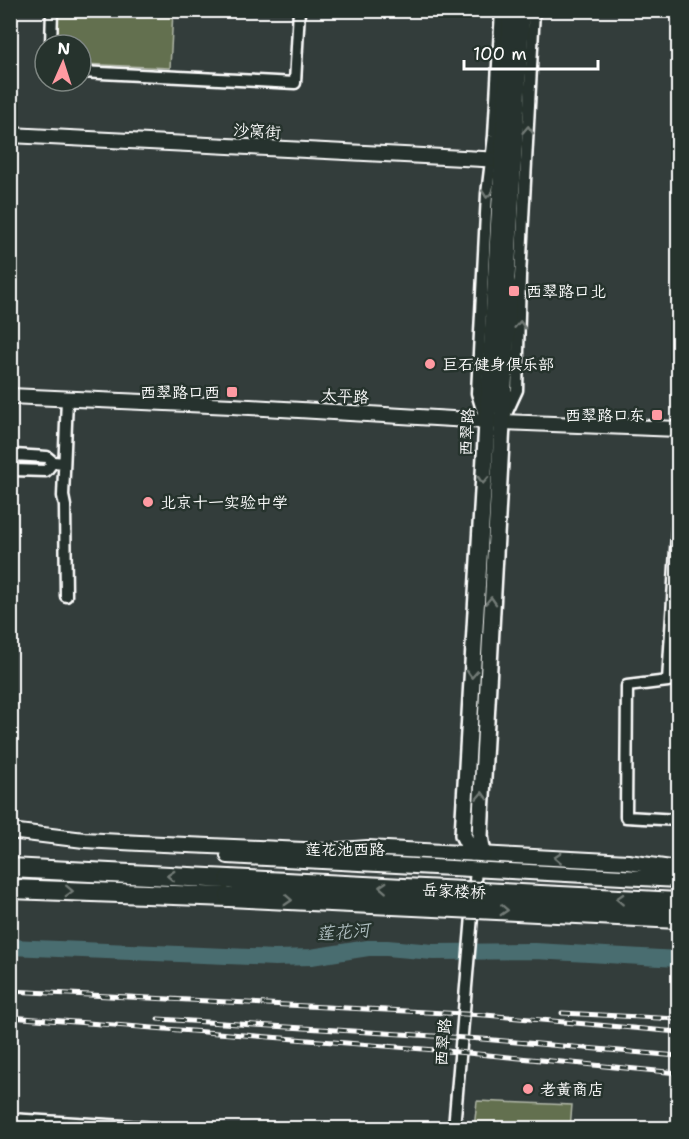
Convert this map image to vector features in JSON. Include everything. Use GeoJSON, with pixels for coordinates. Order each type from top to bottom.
{"type":"FeatureCollection","features":[{"type":"Feature","properties":{"kind":"highway"},"geometry":{"type":"LineString","coordinates":[[10,858],[82,872]]}},
{"type":"Feature","properties":{"kind":"highway"},"geometry":{"type":"LineString","coordinates":[[10,868],[82,872],[229,888]]}},
{"type":"Feature","properties":{"kind":"highway"},"geometry":{"type":"LineString","coordinates":[[10,889],[229,888]]}},
{"type":"Feature","properties":{"kind":"highway","name":"岳家楼桥"},"geometry":{"type":"LineString","coordinates":[[229,888],[678,902]]}},
{"type":"Feature","properties":{"kind":"highway","name":"岳家楼桥"},"geometry":{"type":"LineString","coordinates":[[229,888],[678,919]]}},
{"type":"Feature","properties":{"kind":"main road","name":"西翠路"},"geometry":{"type":"LineString","coordinates":[[478,854],[463,836],[486,421],[497,160],[511,10]]}},
{"type":"Feature","properties":{"kind":"main road"},"geometry":{"type":"LineString","coordinates":[[478,854],[503,422],[507,279],[522,10]]}},
{"type":"Feature","properties":{"kind":"street"},"geometry":{"type":"LineString","coordinates":[[51,33],[52,10]]}},
{"type":"Feature","properties":{"kind":"street"},"geometry":{"type":"LineString","coordinates":[[93,73],[295,83],[299,10]]}},
{"type":"Feature","properties":{"kind":"street"},"geometry":{"type":"LineString","coordinates":[[497,160],[501,10]]}},
{"type":"Feature","properties":{"kind":"street"},"geometry":{"type":"LineString","coordinates":[[503,422],[517,390],[520,276],[534,10]]}},
{"type":"Feature","properties":{"kind":"street","name":"沙窝街"},"geometry":{"type":"LineString","coordinates":[[10,135],[497,160]]}},
{"type":"Feature","properties":{"kind":"street","name":"太平路"},"geometry":{"type":"LineString","coordinates":[[10,396],[678,429]]}},
{"type":"Feature","properties":{"kind":"street"},"geometry":{"type":"LineString","coordinates":[[66,596],[65,506],[59,463],[67,399]]}},
{"type":"Feature","properties":{"kind":"street"},"geometry":{"type":"LineString","coordinates":[[678,517],[673,682],[627,686],[626,817],[678,820]]}},
{"type":"Feature","properties":{"kind":"street","name":"莲花池西路"},"geometry":{"type":"LineString","coordinates":[[10,831],[84,840],[327,851],[368,848],[628,862],[678,869]]}},
{"type":"Feature","properties":{"kind":"street","name":"莲花池西路"},"geometry":{"type":"LineString","coordinates":[[10,840],[85,848],[678,880]]}},
{"type":"Feature","properties":{"kind":"street"},"geometry":{"type":"LineString","coordinates":[[476,869],[478,854]]}},
{"type":"Feature","properties":{"kind":"street","name":"西翠路"},"geometry":{"type":"LineString","coordinates":[[454,1128],[476,869]]}},
{"type":"Feature","properties":{"kind":"street"},"geometry":{"type":"LineString","coordinates":[[10,1119],[158,1128]]}},
{"type":"Feature","properties":{"kind":"green space"},"geometry":{"type":"Polygon","coordinates":[[[57,11],[173,11],[170,68],[93,65],[93,33],[56,33],[57,11]]]}},
{"type":"Feature","properties":{"kind":"green space"},"geometry":{"type":"Polygon","coordinates":[[[477,1101],[572,1105],[570,1128],[474,1128],[477,1101]]]}},
{"type":"Feature","properties":{"kind":"waterway","name":"莲花河"},"geometry":{"type":"LineString","coordinates":[[10,947],[275,958],[311,957],[368,948],[387,948],[433,952],[535,951],[678,959]]}},
{"type":"Feature","properties":{"kind":"railway"},"geometry":{"type":"LineString","coordinates":[[10,991],[485,1015],[678,1032]]}},
{"type":"Feature","properties":{"kind":"railway"},"geometry":{"type":"LineString","coordinates":[[562,1013],[678,1019]]}},
{"type":"Feature","properties":{"kind":"railway"},"geometry":{"type":"LineString","coordinates":[[10,1017],[436,1050],[678,1073]]}},
{"type":"Feature","properties":{"kind":"railway"},"geometry":{"type":"LineString","coordinates":[[158,1019],[482,1039],[678,1056]]}},
{"type":"Feature","properties":{"kind":"place","name":"西翠路口北"},"geometry":{"type":"Point","coordinates":[514,291]}},
{"type":"Feature","properties":{"kind":"place","name":"巨石健身俱乐部"},"geometry":{"type":"Point","coordinates":[430,364]}},
{"type":"Feature","properties":{"kind":"place","name":"西翠路口西"},"geometry":{"type":"Point","coordinates":[232,392]}},
{"type":"Feature","properties":{"kind":"place","name":"西翠路口东"},"geometry":{"type":"Point","coordinates":[657,415]}},
{"type":"Feature","properties":{"kind":"place","name":"北京十一实验中学"},"geometry":{"type":"Point","coordinates":[148,502]}},
{"type":"Feature","properties":{"kind":"place","name":"老黄商店"},"geometry":{"type":"Point","coordinates":[528,1089]}}]}
